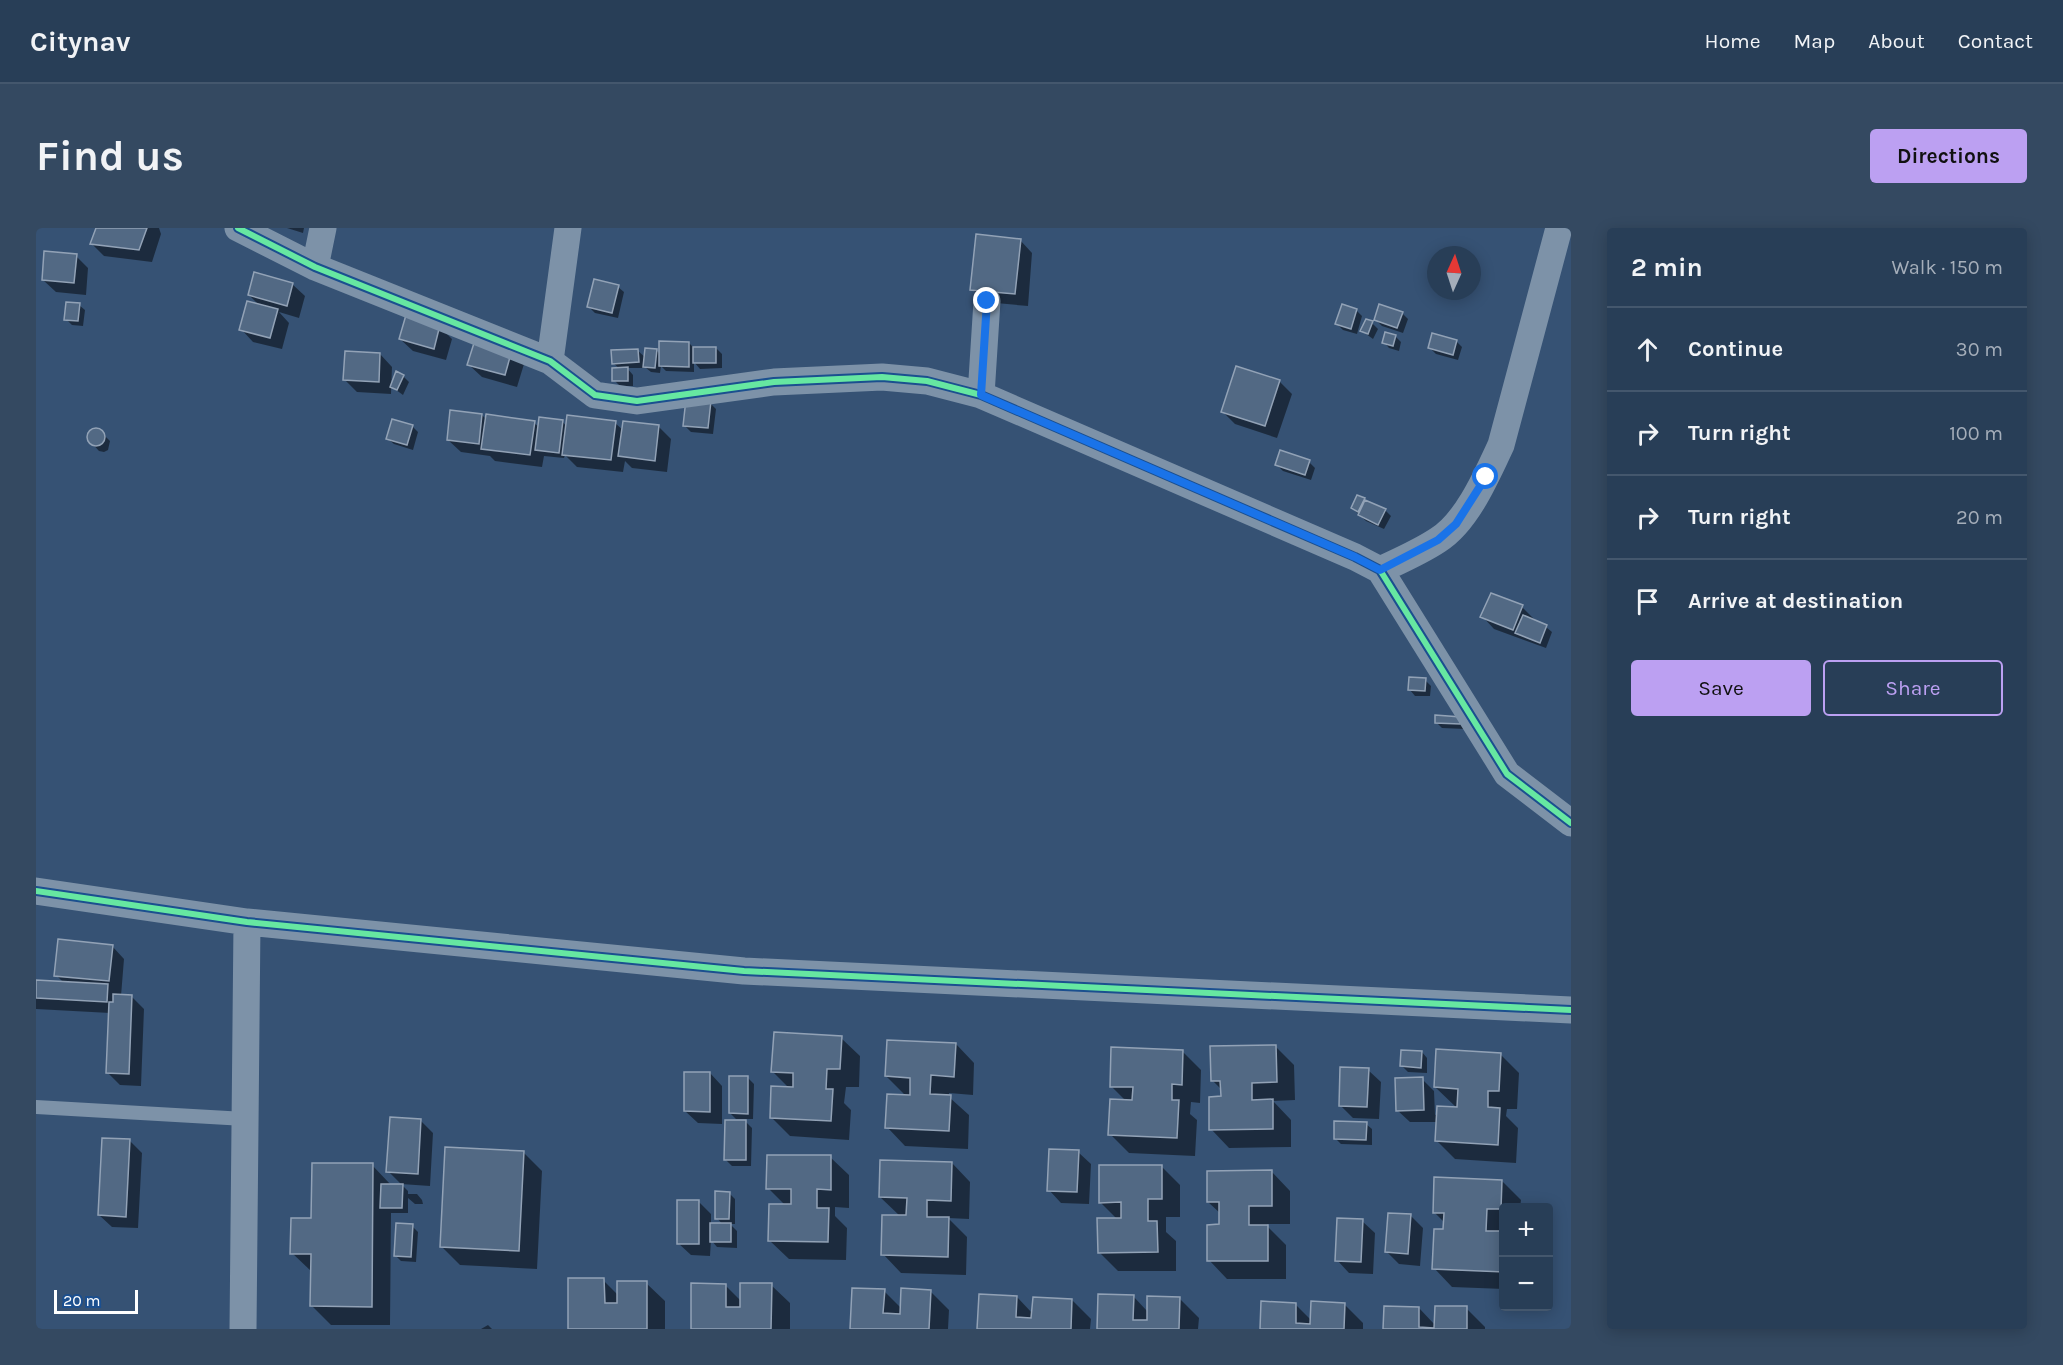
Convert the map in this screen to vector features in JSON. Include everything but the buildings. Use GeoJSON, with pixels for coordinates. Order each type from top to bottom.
{"type":"FeatureCollection","features":[{"type":"Feature","properties":{"kind":"street"},"geometry":{"type":"LineString","coordinates":[[238,228],[315,267],[550,361],[595,395],[638,401],[774,382],[882,377],[927,381],[981,395],[1355,557],[1380,570],[1507,774],[1571,823]]}},
{"type":"Feature","properties":{"kind":"street"},"geometry":{"type":"LineString","coordinates":[[315,267],[323,228]]}},
{"type":"Feature","properties":{"kind":"street"},"geometry":{"type":"LineString","coordinates":[[550,361],[568,228]]}},
{"type":"Feature","properties":{"kind":"street"},"geometry":{"type":"LineString","coordinates":[[1380,570],[1438,540],[1456,524],[1486,477],[1501,445],[1559,228]]}},
{"type":"Feature","properties":{"kind":"street"},"geometry":{"type":"LineString","coordinates":[[981,395],[987,301]]}},
{"type":"Feature","properties":{"kind":"street"},"geometry":{"type":"LineString","coordinates":[[36,891],[247,922],[744,971],[1571,1010]]}},
{"type":"Feature","properties":{"kind":"street"},"geometry":{"type":"LineString","coordinates":[[243,1329],[247,922]]}},
{"type":"Feature","properties":{"kind":"lane"},"geometry":{"type":"LineString","coordinates":[[36,1107],[245,1119]]}},
{"type":"Feature","properties":{"kind":"cycle path"},"geometry":{"type":"LineString","coordinates":[[238,228],[315,267],[550,361],[595,395],[637,401],[774,382],[882,377],[927,381],[981,395],[1355,557],[1380,570],[1507,774],[1571,823]]}},
{"type":"Feature","properties":{"kind":"cycle path"},"geometry":{"type":"LineString","coordinates":[[36,891],[247,922],[744,971],[1571,1010]]}},
{"type":"Feature","properties":{"kind":"route"},"geometry":{"type":"LineString","coordinates":[[987,301],[981,395],[1355,557],[1380,570],[1438,540],[1456,524],[1486,477]]}}]}
